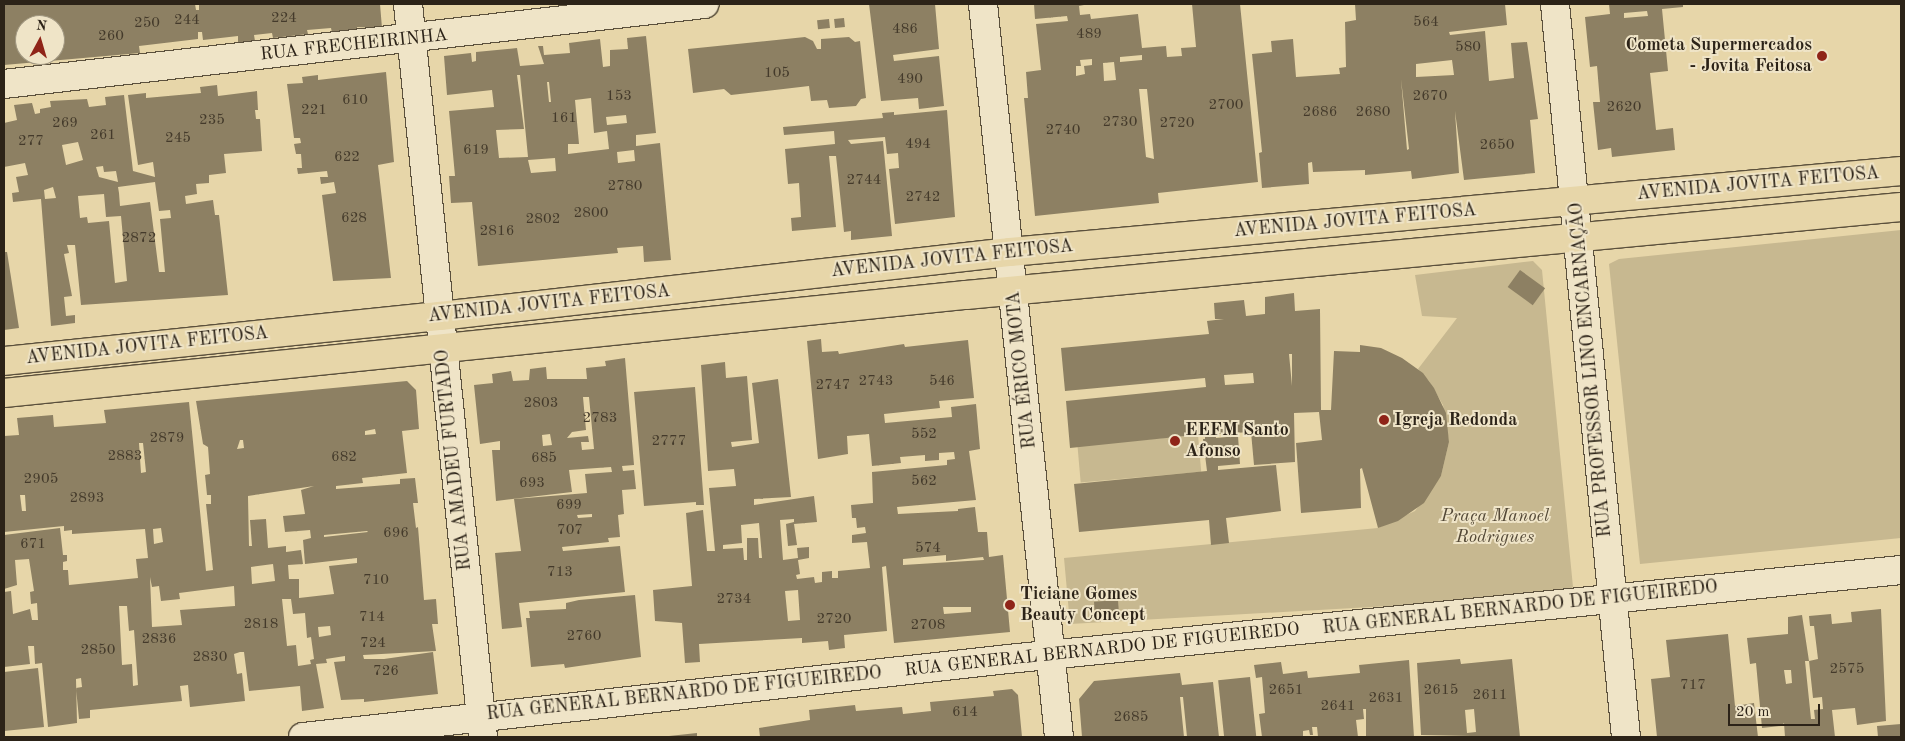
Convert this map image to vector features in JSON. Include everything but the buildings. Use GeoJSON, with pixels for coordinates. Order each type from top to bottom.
{"type":"FeatureCollection","features":[{"type":"Feature","properties":{"kind":"main road","name":"AVENIDA JOVITA FEITOSA"},"geometry":{"type":"LineString","coordinates":[[4,361],[440,316],[1010,252],[1901,171]]}},
{"type":"Feature","properties":{"kind":"main road","name":"AVENIDA JOVITA FEITOSA"},"geometry":{"type":"LineString","coordinates":[[4,394],[1579,236],[1901,207]]}},
{"type":"Feature","properties":{"kind":"street","name":"RUA AMADEU FURTADO"},"geometry":{"type":"LineString","coordinates":[[408,4],[482,727]]}},
{"type":"Feature","properties":{"kind":"street","name":"RUA FRECHEIRINHA"},"geometry":{"type":"LineString","coordinates":[[4,84],[412,39],[704,4]]}},
{"type":"Feature","properties":{"kind":"street","name":"RUA ÉRICO MOTA"},"geometry":{"type":"LineString","coordinates":[[983,4],[1059,737]]}},
{"type":"Feature","properties":{"kind":"street","name":"RUA PROFESSOR LINO ENCARNAÇÃO"},"geometry":{"type":"LineString","coordinates":[[1555,4],[1579,236],[1611,598],[1626,737]]}},
{"type":"Feature","properties":{"kind":"street","name":"RUA GENERAL BERNARDO DE FIGUEIREDO"},"geometry":{"type":"LineString","coordinates":[[303,737],[482,727],[1051,655],[1901,570]]}},
{"type":"Feature","properties":{"kind":"green space"},"geometry":{"type":"Polygon","coordinates":[[[1901,230],[1901,538],[1640,564],[1609,264],[1619,259],[1901,230]]]}},
{"type":"Feature","properties":{"kind":"green space","name":"Praça Manoel Rodrigues"},"geometry":{"type":"Polygon","coordinates":[[[1533,261],[1542,270],[1573,587],[1565,596],[1070,624],[1064,558],[1378,528],[1415,511],[1441,476],[1449,442],[1443,405],[1429,381],[1418,369],[1457,318],[1422,316],[1415,275],[1533,261]]]}},
{"type":"Feature","properties":{"kind":"green space"},"geometry":{"type":"Polygon","coordinates":[[[1198,435],[1201,472],[1081,482],[1077,446],[1198,435]]]}},
{"type":"Feature","properties":{"kind":"place","name":"Cometa Supermercados - Jovita Feitosa"},"geometry":{"type":"Point","coordinates":[1822,56]}},
{"type":"Feature","properties":{"kind":"place","name":"Igreja Redonda"},"geometry":{"type":"Point","coordinates":[1384,420]}},
{"type":"Feature","properties":{"kind":"place","name":"EEFM Santo Afonso"},"geometry":{"type":"Point","coordinates":[1175,441]}},
{"type":"Feature","properties":{"kind":"place","name":"Ticiane Gomes Beauty Concept"},"geometry":{"type":"Point","coordinates":[1010,605]}}]}
